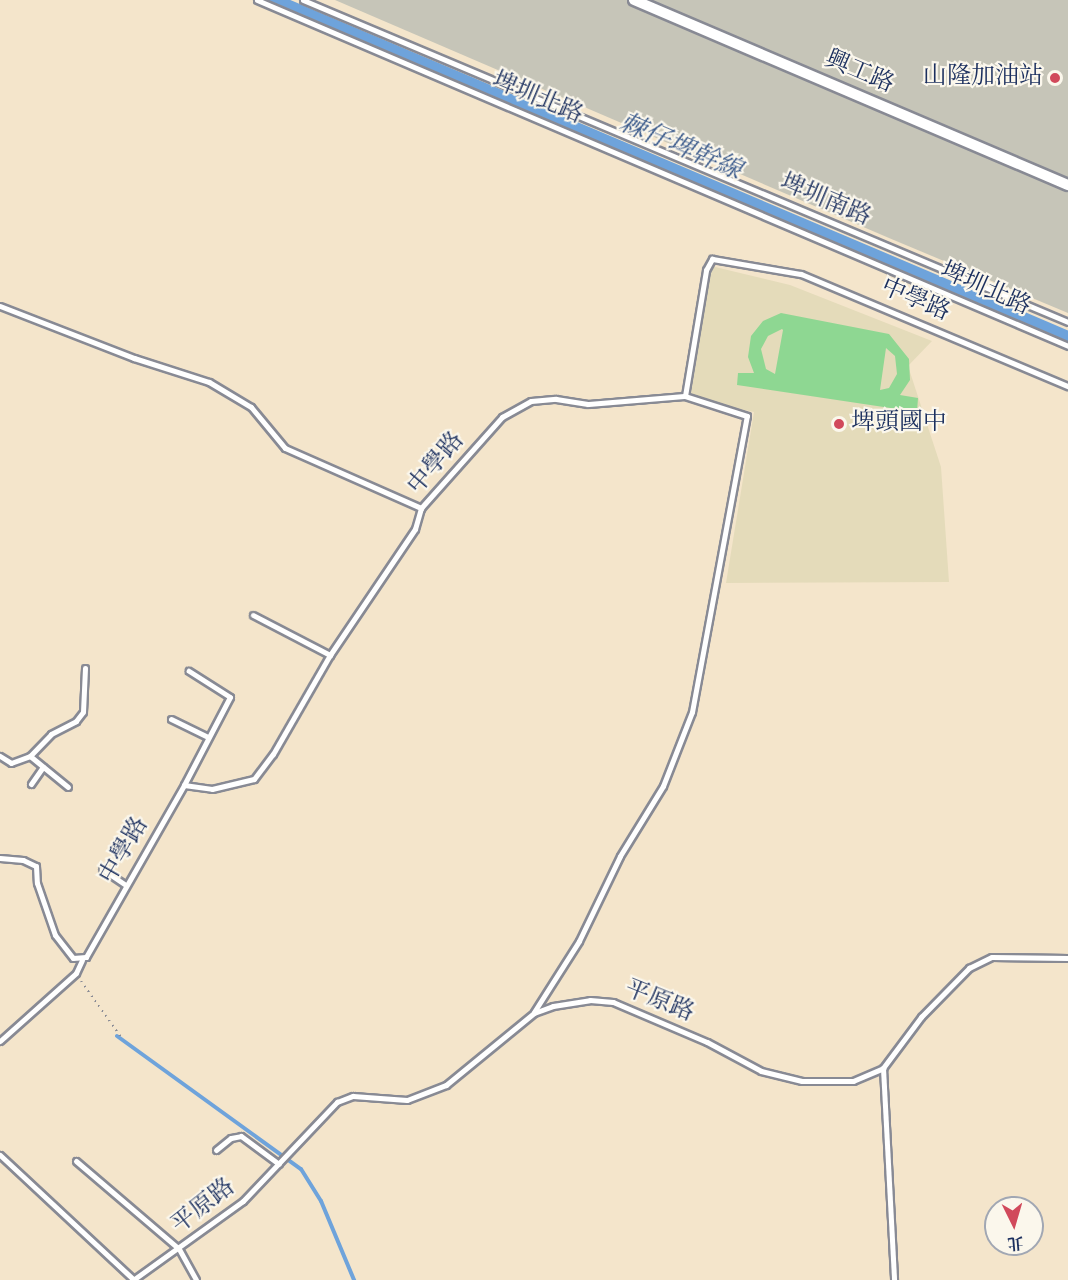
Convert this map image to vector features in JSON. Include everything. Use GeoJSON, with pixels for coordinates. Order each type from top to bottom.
{"type":"FeatureCollection","features":[{"type":"Feature","properties":{"kind":"street","name":"興工路"},"geometry":{"type":"LineString","coordinates":[[634,0],[1068,185]]}},
{"type":"Feature","properties":{"kind":"lane","name":"埤圳北路"},"geometry":{"type":"LineString","coordinates":[[257,0],[1068,346]]}},
{"type":"Feature","properties":{"kind":"lane","name":"埤圳南路"},"geometry":{"type":"LineString","coordinates":[[303,0],[1068,322]]}},
{"type":"Feature","properties":{"kind":"lane","name":"中學路"},"geometry":{"type":"LineString","coordinates":[[76,974],[81,960],[184,785],[212,789],[254,779],[273,754],[330,655],[415,529],[421,508],[502,417],[531,401],[556,399],[588,404],[685,396],[706,270],[712,259],[801,274],[1068,386]]}},
{"type":"Feature","properties":{"kind":"lane"},"geometry":{"type":"LineString","coordinates":[[0,306],[134,358],[209,382],[251,407],[285,448],[421,508]]}},
{"type":"Feature","properties":{"kind":"lane"},"geometry":{"type":"LineString","coordinates":[[534,1013],[579,941],[620,856],[663,786],[692,712],[747,416],[685,396]]}},
{"type":"Feature","properties":{"kind":"lane"},"geometry":{"type":"LineString","coordinates":[[253,615],[330,655]]}},
{"type":"Feature","properties":{"kind":"lane"},"geometry":{"type":"LineString","coordinates":[[0,756],[11,763],[30,756],[37,745],[76,721],[83,712],[85,668]]}},
{"type":"Feature","properties":{"kind":"lane"},"geometry":{"type":"LineString","coordinates":[[184,785],[230,698],[189,671]]}},
{"type":"Feature","properties":{"kind":"lane"},"geometry":{"type":"LineString","coordinates":[[171,719],[208,736]]}},
{"type":"Feature","properties":{"kind":"lane"},"geometry":{"type":"LineString","coordinates":[[30,756],[68,787]]}},
{"type":"Feature","properties":{"kind":"lane"},"geometry":{"type":"LineString","coordinates":[[31,784],[43,767]]}},
{"type":"Feature","properties":{"kind":"lane"},"geometry":{"type":"LineString","coordinates":[[0,858],[23,860],[36,866],[37,883],[55,935],[73,958],[81,960]]}},
{"type":"Feature","properties":{"kind":"lane"},"geometry":{"type":"LineString","coordinates":[[102,869],[126,885]]}},
{"type":"Feature","properties":{"kind":"lane","name":"平原路"},"geometry":{"type":"LineString","coordinates":[[133,1280],[243,1201],[337,1102],[353,1096],[407,1100],[446,1085],[534,1013],[590,1000],[613,1002],[697,1037],[761,1071],[802,1081],[853,1081],[883,1068],[921,1017],[969,968],[992,957],[1068,958]]}},
{"type":"Feature","properties":{"kind":"lane"},"geometry":{"type":"LineString","coordinates":[[0,1041],[76,974]]}},
{"type":"Feature","properties":{"kind":"lane"},"geometry":{"type":"LineString","coordinates":[[883,1068],[894,1280]]}},
{"type":"Feature","properties":{"kind":"lane"},"geometry":{"type":"LineString","coordinates":[[216,1150],[231,1138],[241,1136],[279,1164]]}},
{"type":"Feature","properties":{"kind":"lane"},"geometry":{"type":"LineString","coordinates":[[0,1155],[133,1280]]}},
{"type":"Feature","properties":{"kind":"lane"},"geometry":{"type":"LineString","coordinates":[[76,1161],[179,1249],[196,1280]]}},
{"type":"Feature","properties":{"kind":"path"},"geometry":{"type":"LineString","coordinates":[[76,974],[95,1005],[121,1037]]}},
{"type":"Feature","properties":{"kind":"shaded area"},"geometry":{"type":"Polygon","coordinates":[[[335,0],[1068,0],[1068,313],[889,238],[335,0]]]}},
{"type":"Feature","properties":{"kind":"shaded area","name":"埤頭國中"},"geometry":{"type":"Polygon","coordinates":[[[711,266],[790,285],[932,341],[908,366],[941,467],[949,582],[726,583],[754,412],[703,401],[691,394],[711,266]]]}},
{"type":"Feature","properties":{"kind":"green space"},"geometry":{"type":"Polygon","coordinates":[[[781,313],[889,334],[909,359],[910,380],[900,395],[918,398],[917,412],[737,385],[738,373],[754,373],[748,357],[751,336],[763,321],[781,313]],[[783,330],[768,336],[761,349],[766,369],[775,374],[783,330]],[[886,348],[880,390],[889,388],[897,374],[895,356],[886,348]]]}},
{"type":"Feature","properties":{"kind":"waterway","name":"棘仔埤幹線"},"geometry":{"type":"LineString","coordinates":[[275,0],[1068,337]]}},
{"type":"Feature","properties":{"kind":"waterway"},"geometry":{"type":"LineString","coordinates":[[117,1036],[301,1169],[321,1201],[354,1280]]}},
{"type":"Feature","properties":{"kind":"place","name":"山隆加油站"},"geometry":{"type":"Point","coordinates":[1055,78]}},
{"type":"Feature","properties":{"kind":"place","name":"埤頭國中"},"geometry":{"type":"Point","coordinates":[839,424]}}]}
